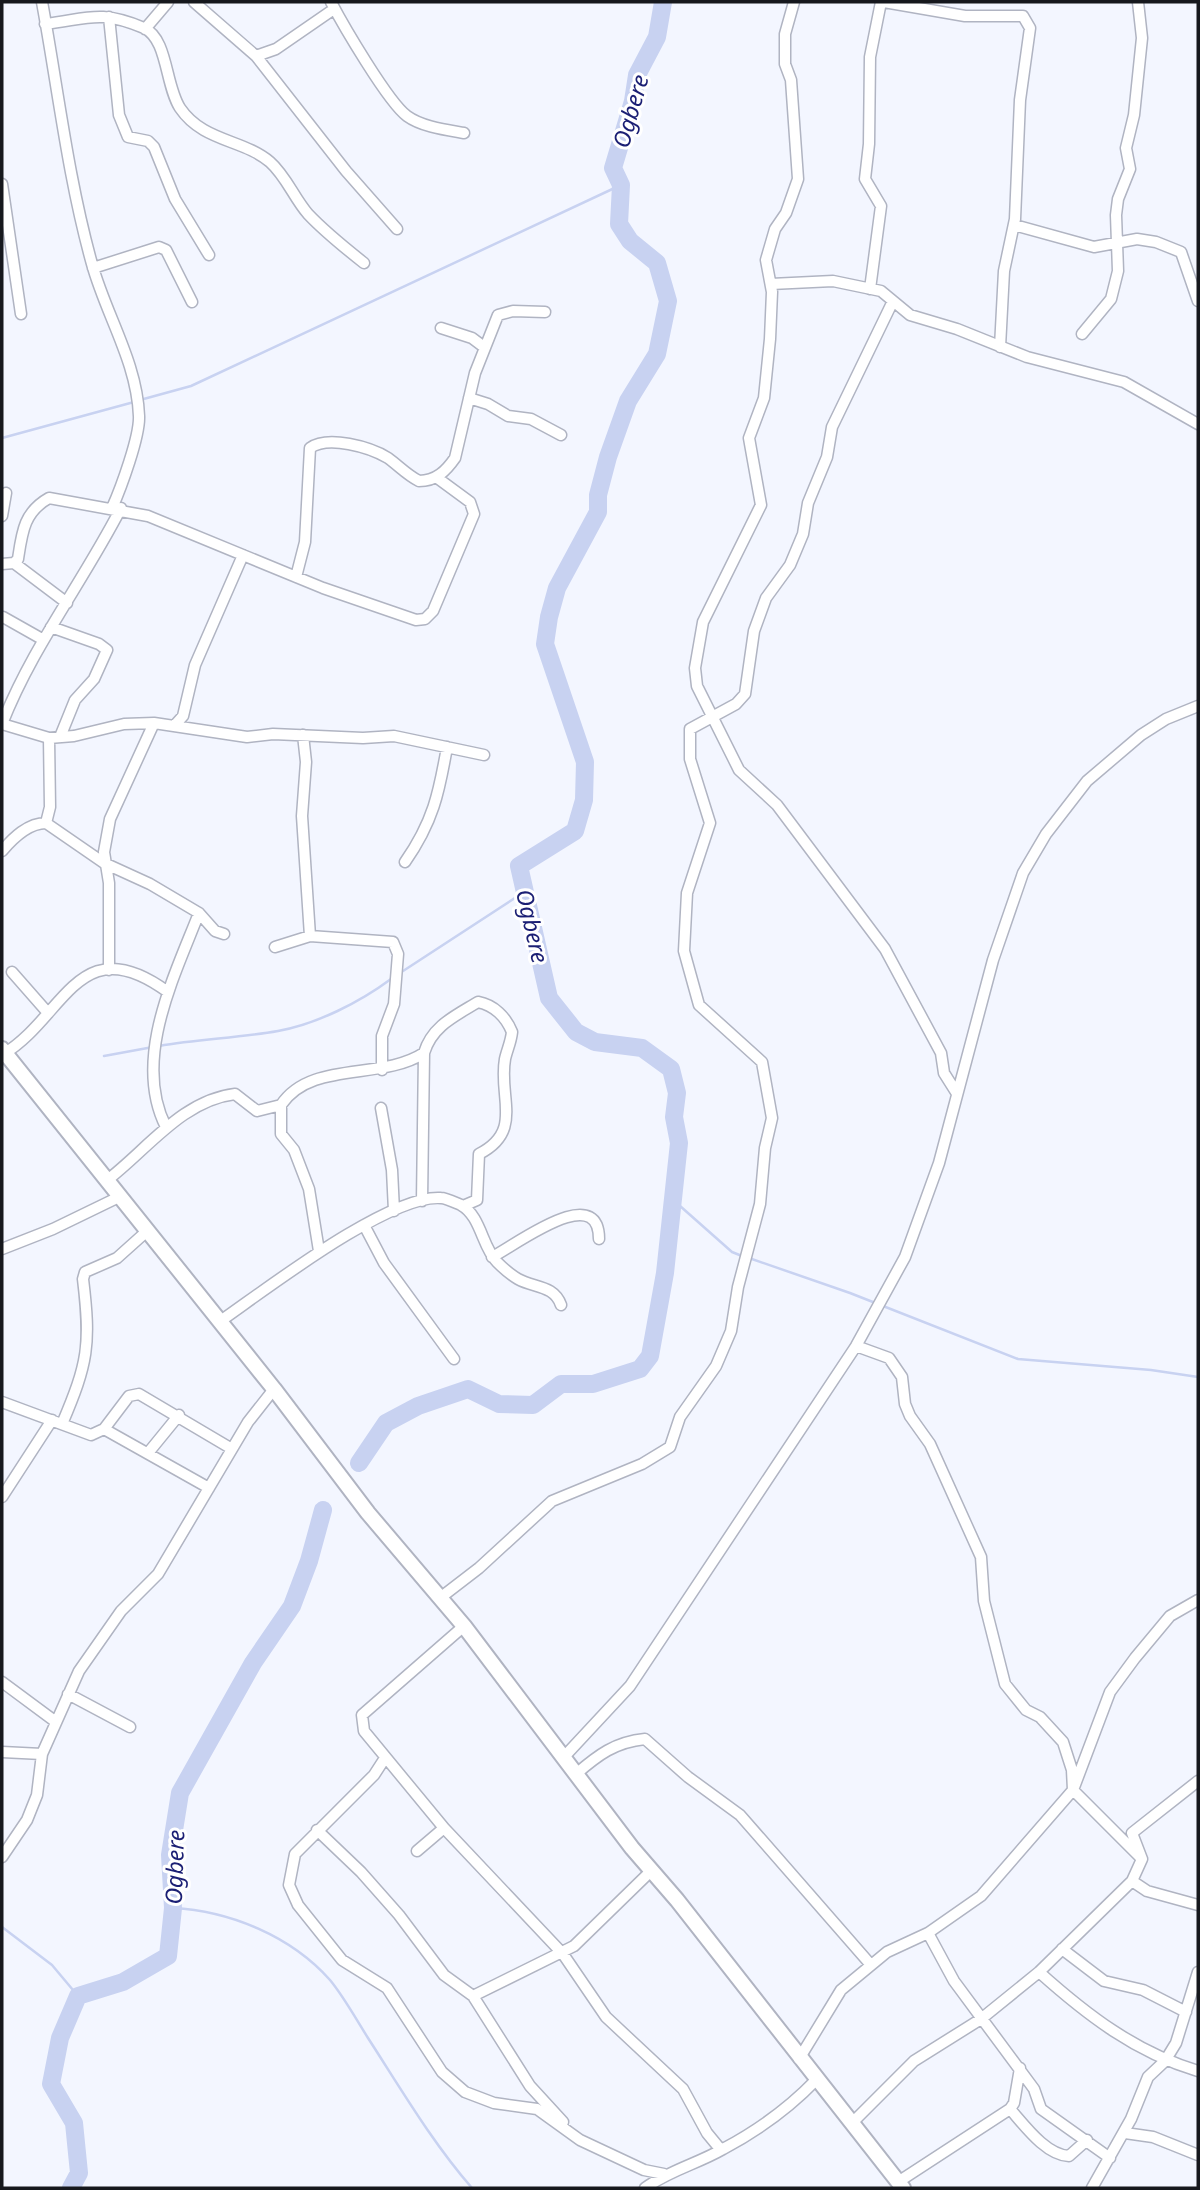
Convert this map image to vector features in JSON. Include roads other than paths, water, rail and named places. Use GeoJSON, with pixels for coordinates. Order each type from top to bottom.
{"type":"FeatureCollection","features":[{"type":"Feature","properties":{"kind":"main road"},"geometry":{"type":"LineString","coordinates":[[3,1052],[274,1389],[368,1513],[464,1626],[651,1871],[901,2185]]}},
{"type":"Feature","properties":{"kind":"street"},"geometry":{"type":"LineString","coordinates":[[41,2],[64,142],[93,268],[135,380],[139,420],[117,508],[67,603],[42,639],[2,724],[48,738],[124,724],[154,723],[247,737],[394,736],[484,755]]}},
{"type":"Feature","properties":{"kind":"street"},"geometry":{"type":"LineString","coordinates":[[145,29],[168,2]]}},
{"type":"Feature","properties":{"kind":"street"},"geometry":{"type":"LineString","coordinates":[[194,2],[256,56],[346,171],[397,229]]}},
{"type":"Feature","properties":{"kind":"street"},"geometry":{"type":"LineString","coordinates":[[794,2],[785,34],[785,64],[791,80],[798,179],[796,191],[769,244],[766,260],[771,284],[764,398],[749,438],[761,505],[702,622],[695,668],[697,686],[738,770],[777,806],[885,949],[941,1053],[944,1073],[956,1092]]}},
{"type":"Feature","properties":{"kind":"street"},"geometry":{"type":"LineString","coordinates":[[870,289],[881,206],[865,179],[869,144],[870,57],[883,2],[965,16],[1023,16],[1030,28],[1020,100],[1014,225],[1004,271],[1000,347]]}},
{"type":"Feature","properties":{"kind":"street"},"geometry":{"type":"LineString","coordinates":[[1082,334],[1111,299],[1119,242],[1116,215],[1118,199],[1130,169],[1125,148],[1133,115],[1142,38],[1138,2]]}},
{"type":"Feature","properties":{"kind":"street"},"geometry":{"type":"LineString","coordinates":[[256,56],[275,49],[333,5],[378,79],[406,115],[464,133]]}},
{"type":"Feature","properties":{"kind":"street"},"geometry":{"type":"LineString","coordinates":[[46,24],[84,15],[109,17],[145,29],[156,38],[162,49],[170,88],[181,110],[214,137],[255,153],[270,162],[307,213],[364,263]]}},
{"type":"Feature","properties":{"kind":"street"},"geometry":{"type":"LineString","coordinates":[[109,17],[118,115],[128,137],[148,141],[154,147],[175,199],[209,255]]}},
{"type":"Feature","properties":{"kind":"street"},"geometry":{"type":"LineString","coordinates":[[2,184],[21,314]]}},
{"type":"Feature","properties":{"kind":"street"},"geometry":{"type":"LineString","coordinates":[[1014,225],[1094,247],[1137,239],[1156,242],[1181,252],[1198,301]]}},
{"type":"Feature","properties":{"kind":"street"},"geometry":{"type":"LineString","coordinates":[[93,268],[159,247],[166,250],[192,302]]}},
{"type":"Feature","properties":{"kind":"street"},"geometry":{"type":"LineString","coordinates":[[771,284],[833,281],[881,291],[911,315],[1027,357],[1124,382],[1198,424]]}},
{"type":"Feature","properties":{"kind":"street"},"geometry":{"type":"LineString","coordinates":[[440,1598],[479,1568],[552,1501],[642,1464],[670,1447],[680,1417],[716,1366],[731,1331],[738,1287],[761,1204],[763,1161],[772,1118],[762,1062],[699,1005],[684,951],[687,893],[710,824],[690,759],[690,729],[736,704],[745,694],[752,641],[766,598],[795,555],[803,534],[808,503],[827,457],[832,427],[892,301]]}},
{"type":"Feature","properties":{"kind":"street"},"geometry":{"type":"LineString","coordinates":[[296,577],[305,542],[310,448],[317,443],[334,442],[387,457],[419,481],[436,477],[447,470],[455,458],[469,398],[492,326],[502,312],[545,312]]}},
{"type":"Feature","properties":{"kind":"street"},"geometry":{"type":"LineString","coordinates":[[441,328],[472,338],[484,348]]}},
{"type":"Feature","properties":{"kind":"street"},"geometry":{"type":"LineString","coordinates":[[469,398],[488,404],[508,416],[531,419],[561,435]]}},
{"type":"Feature","properties":{"kind":"street"},"geometry":{"type":"LineString","coordinates":[[2,564],[18,559],[24,523],[39,503],[49,498],[72,504],[117,508],[148,516],[296,577],[416,620],[425,619],[433,611],[474,514],[470,502],[436,477]]}},
{"type":"Feature","properties":{"kind":"street"},"geometry":{"type":"LineString","coordinates":[[2,516],[6,493]]}},
{"type":"Feature","properties":{"kind":"street"},"geometry":{"type":"LineString","coordinates":[[174,726],[184,716],[194,665],[243,555]]}},
{"type":"Feature","properties":{"kind":"street"},"geometry":{"type":"LineString","coordinates":[[14,562],[67,603]]}},
{"type":"Feature","properties":{"kind":"street"},"geometry":{"type":"LineString","coordinates":[[3,617],[42,639]]}},
{"type":"Feature","properties":{"kind":"street"},"geometry":{"type":"LineString","coordinates":[[51,627],[99,644],[107,650],[93,679],[75,700],[60,737]]}},
{"type":"Feature","properties":{"kind":"street"},"geometry":{"type":"LineString","coordinates":[[563,1758],[630,1686],[856,1346],[905,1257],[939,1163],[993,960],[1023,873],[1046,834],[1087,781],[1141,735],[1166,719],[1198,706]]}},
{"type":"Feature","properties":{"kind":"street"},"geometry":{"type":"LineString","coordinates":[[109,970],[109,883],[103,863],[110,819],[154,723]]}},
{"type":"Feature","properties":{"kind":"street"},"geometry":{"type":"LineString","coordinates":[[303,735],[306,762],[302,816],[310,936]]}},
{"type":"Feature","properties":{"kind":"street"},"geometry":{"type":"LineString","coordinates":[[46,823],[51,796],[48,738]]}},
{"type":"Feature","properties":{"kind":"street"},"geometry":{"type":"LineString","coordinates":[[405,862],[426,832],[440,786],[447,747]]}},
{"type":"Feature","properties":{"kind":"street"},"geometry":{"type":"LineString","coordinates":[[2,850],[20,833],[38,823],[46,823],[103,863],[149,884],[199,913],[215,931],[224,934]]}},
{"type":"Feature","properties":{"kind":"street"},"geometry":{"type":"LineString","coordinates":[[166,1127],[153,1095],[159,1028],[168,992],[199,913]]}},
{"type":"Feature","properties":{"kind":"street"},"geometry":{"type":"LineString","coordinates":[[275,947],[310,936],[393,942],[398,954],[394,1003],[382,1036],[382,1070]]}},
{"type":"Feature","properties":{"kind":"street"},"geometry":{"type":"LineString","coordinates":[[3,1052],[39,1027],[67,990],[87,974],[109,970],[147,976],[168,992]]}},
{"type":"Feature","properties":{"kind":"street"},"geometry":{"type":"LineString","coordinates":[[12,972],[48,1013]]}},
{"type":"Feature","properties":{"kind":"street"},"geometry":{"type":"LineString","coordinates":[[422,1202],[424,1053],[427,1041],[441,1024],[478,1002],[505,1016],[512,1032],[505,1059],[506,1124],[493,1147],[480,1154],[477,1200],[463,1206]]}},
{"type":"Feature","properties":{"kind":"street"},"geometry":{"type":"LineString","coordinates":[[319,1251],[309,1189],[294,1150],[281,1134],[281,1105],[287,1096],[311,1081],[382,1070],[424,1053]]}},
{"type":"Feature","properties":{"kind":"street"},"geometry":{"type":"LineString","coordinates":[[106,1181],[129,1164],[166,1127],[212,1099],[225,1095],[240,1096],[257,1111],[281,1105]]}},
{"type":"Feature","properties":{"kind":"street"},"geometry":{"type":"LineString","coordinates":[[381,1108],[392,1170],[394,1211]]}},
{"type":"Feature","properties":{"kind":"street"},"geometry":{"type":"LineString","coordinates":[[2,1248],[53,1229],[118,1197]]}},
{"type":"Feature","properties":{"kind":"street"},"geometry":{"type":"LineString","coordinates":[[219,1322],[319,1251],[365,1225],[394,1211],[441,1198],[463,1206],[479,1228],[492,1257],[519,1280],[548,1289],[558,1296],[561,1305]]}},
{"type":"Feature","properties":{"kind":"street"},"geometry":{"type":"LineString","coordinates":[[492,1257],[534,1229],[558,1220],[588,1216],[593,1218],[599,1228],[599,1239]]}},
{"type":"Feature","properties":{"kind":"street"},"geometry":{"type":"LineString","coordinates":[[365,1225],[384,1263],[454,1359]]}},
{"type":"Feature","properties":{"kind":"street"},"geometry":{"type":"LineString","coordinates":[[2,1497],[57,1422],[82,1377],[89,1343],[83,1279],[85,1272],[117,1258],[146,1232]]}},
{"type":"Feature","properties":{"kind":"street"},"geometry":{"type":"LineString","coordinates":[[856,1346],[889,1358],[902,1377],[905,1404],[910,1416],[930,1444],[981,1557],[984,1601],[1004,1684],[1026,1710],[1040,1717],[1063,1742],[1072,1770],[1073,1790],[1142,1859]]}},
{"type":"Feature","properties":{"kind":"street"},"geometry":{"type":"LineString","coordinates":[[2,1857],[27,1820],[37,1795],[43,1754],[68,1694],[96,1643],[121,1611],[158,1574],[247,1422],[274,1389]]}},
{"type":"Feature","properties":{"kind":"street"},"geometry":{"type":"LineString","coordinates":[[2,1402],[91,1435],[104,1429],[129,1396],[147,1396],[232,1449]]}},
{"type":"Feature","properties":{"kind":"street"},"geometry":{"type":"LineString","coordinates":[[148,1452],[179,1415]]}},
{"type":"Feature","properties":{"kind":"street"},"geometry":{"type":"LineString","coordinates":[[104,1429],[137,1450],[148,1452],[209,1488]]}},
{"type":"Feature","properties":{"kind":"street"},"geometry":{"type":"LineString","coordinates":[[799,2059],[841,1990],[887,1952],[928,1933],[981,1896],[1073,1790],[1110,1692],[1170,1616],[1198,1600]]}},
{"type":"Feature","properties":{"kind":"street"},"geometry":{"type":"LineString","coordinates":[[464,1626],[362,1715],[364,1731],[444,1828],[563,1954],[606,2017],[683,2089],[706,2133],[721,2150]]}},
{"type":"Feature","properties":{"kind":"street"},"geometry":{"type":"LineString","coordinates":[[2,1682],[56,1722]]}},
{"type":"Feature","properties":{"kind":"street"},"geometry":{"type":"LineString","coordinates":[[68,1694],[130,1727]]}},
{"type":"Feature","properties":{"kind":"street"},"geometry":{"type":"LineString","coordinates":[[576,1774],[600,1754],[619,1743],[645,1739],[688,1777],[740,1815],[871,1965]]}},
{"type":"Feature","properties":{"kind":"street"},"geometry":{"type":"LineString","coordinates":[[2,1752],[43,1754]]}},
{"type":"Feature","properties":{"kind":"street"},"geometry":{"type":"LineString","coordinates":[[385,1758],[374,1775],[295,1854],[289,1885],[313,1927],[351,1967],[387,1988],[442,2072],[465,2092],[494,2103],[537,2109],[580,2140],[645,2170],[664,2174]]}},
{"type":"Feature","properties":{"kind":"street"},"geometry":{"type":"LineString","coordinates":[[852,2123],[914,2061],[981,2019],[1039,1972],[1132,1881],[1142,1859],[1132,1833],[1198,1781]]}},
{"type":"Feature","properties":{"kind":"street"},"geometry":{"type":"LineString","coordinates":[[417,1851],[444,1828]]}},
{"type":"Feature","properties":{"kind":"street"},"geometry":{"type":"LineString","coordinates":[[317,1830],[362,1872],[400,1915],[444,1975],[472,1996],[530,2086],[580,2140]]}},
{"type":"Feature","properties":{"kind":"street"},"geometry":{"type":"LineString","coordinates":[[472,1996],[563,1954],[599,1924],[651,1871]]}},
{"type":"Feature","properties":{"kind":"street"},"geometry":{"type":"LineString","coordinates":[[1132,1881],[1147,1891],[1198,1905]]}},
{"type":"Feature","properties":{"kind":"street"},"geometry":{"type":"LineString","coordinates":[[928,1933],[954,1981],[1020,2067],[1034,2089],[1041,2109],[1110,2158]]}},
{"type":"Feature","properties":{"kind":"street"},"geometry":{"type":"LineString","coordinates":[[1062,1949],[1104,1981],[1143,1990],[1186,2012]]}},
{"type":"Feature","properties":{"kind":"street"},"geometry":{"type":"LineString","coordinates":[[1039,1972],[1110,2031],[1165,2061],[1198,2071]]}},
{"type":"Feature","properties":{"kind":"street"},"geometry":{"type":"LineString","coordinates":[[1092,2188],[1125,2133],[1148,2077],[1165,2061],[1176,2043],[1196,1990],[1198,1972]]}},
{"type":"Feature","properties":{"kind":"street"},"geometry":{"type":"LineString","coordinates":[[901,2185],[1010,2109],[1014,2103],[1020,2067]]}},
{"type":"Feature","properties":{"kind":"street"},"geometry":{"type":"LineString","coordinates":[[645,2188],[664,2174],[721,2150],[795,2101],[816,2080]]}},
{"type":"Feature","properties":{"kind":"street"},"geometry":{"type":"LineString","coordinates":[[1010,2109],[1038,2140],[1062,2155],[1069,2156],[1087,2140]]}},
{"type":"Feature","properties":{"kind":"street"},"geometry":{"type":"LineString","coordinates":[[1125,2133],[1153,2137],[1198,2155]]}},
{"type":"Feature","properties":{"kind":"waterway","name":"Ogbere"},"geometry":{"type":"LineString","coordinates":[[359,1463],[386,1423],[418,1406],[468,1389],[499,1404],[533,1405],[561,1384],[593,1384],[640,1369],[650,1356],[665,1273],[679,1143],[674,1117],[677,1093],[671,1069],[642,1048],[595,1042],[576,1032],[549,998],[519,866],[575,831],[584,800],[585,762],[545,644],[549,617],[557,588],[598,512],[598,495],[608,457],[628,401],[657,354],[668,301],[657,263],[630,241],[619,224],[621,185],[613,168],[633,101],[637,75],[657,37],[663,2]]}},
{"type":"Feature","properties":{"kind":"waterway"},"geometry":{"type":"LineString","coordinates":[[140,400],[191,386],[621,185]]}},
{"type":"Feature","properties":{"kind":"waterway"},"geometry":{"type":"LineString","coordinates":[[2,438],[134,402]]}},
{"type":"Feature","properties":{"kind":"waterway"},"geometry":{"type":"LineString","coordinates":[[400,973],[524,892]]}},
{"type":"Feature","properties":{"kind":"waterway"},"geometry":{"type":"LineString","coordinates":[[159,1046],[293,1028],[338,1011],[391,979]]}},
{"type":"Feature","properties":{"kind":"waterway"},"geometry":{"type":"LineString","coordinates":[[104,1056],[153,1047]]}},
{"type":"Feature","properties":{"kind":"waterway"},"geometry":{"type":"LineString","coordinates":[[671,1198],[732,1252],[742,1256]]}},
{"type":"Feature","properties":{"kind":"waterway"},"geometry":{"type":"LineString","coordinates":[[749,1258],[850,1293],[1018,1359],[1151,1370],[1198,1377]]}},
{"type":"Feature","properties":{"kind":"waterway","name":"Ogbere"},"geometry":{"type":"LineString","coordinates":[[71,2188],[79,2173],[74,2123],[51,2084],[60,2038],[78,1996],[123,1982],[168,1956],[173,1908],[170,1855],[180,1793],[253,1663],[292,1606],[309,1561],[323,1510]]}},
{"type":"Feature","properties":{"kind":"waterway"},"geometry":{"type":"LineString","coordinates":[[173,1908],[237,1920],[278,1939],[314,1964],[340,1994],[417,2115],[472,2188]]}},
{"type":"Feature","properties":{"kind":"waterway"},"geometry":{"type":"LineString","coordinates":[[2,1927],[52,1965],[78,1996]]}}]}
